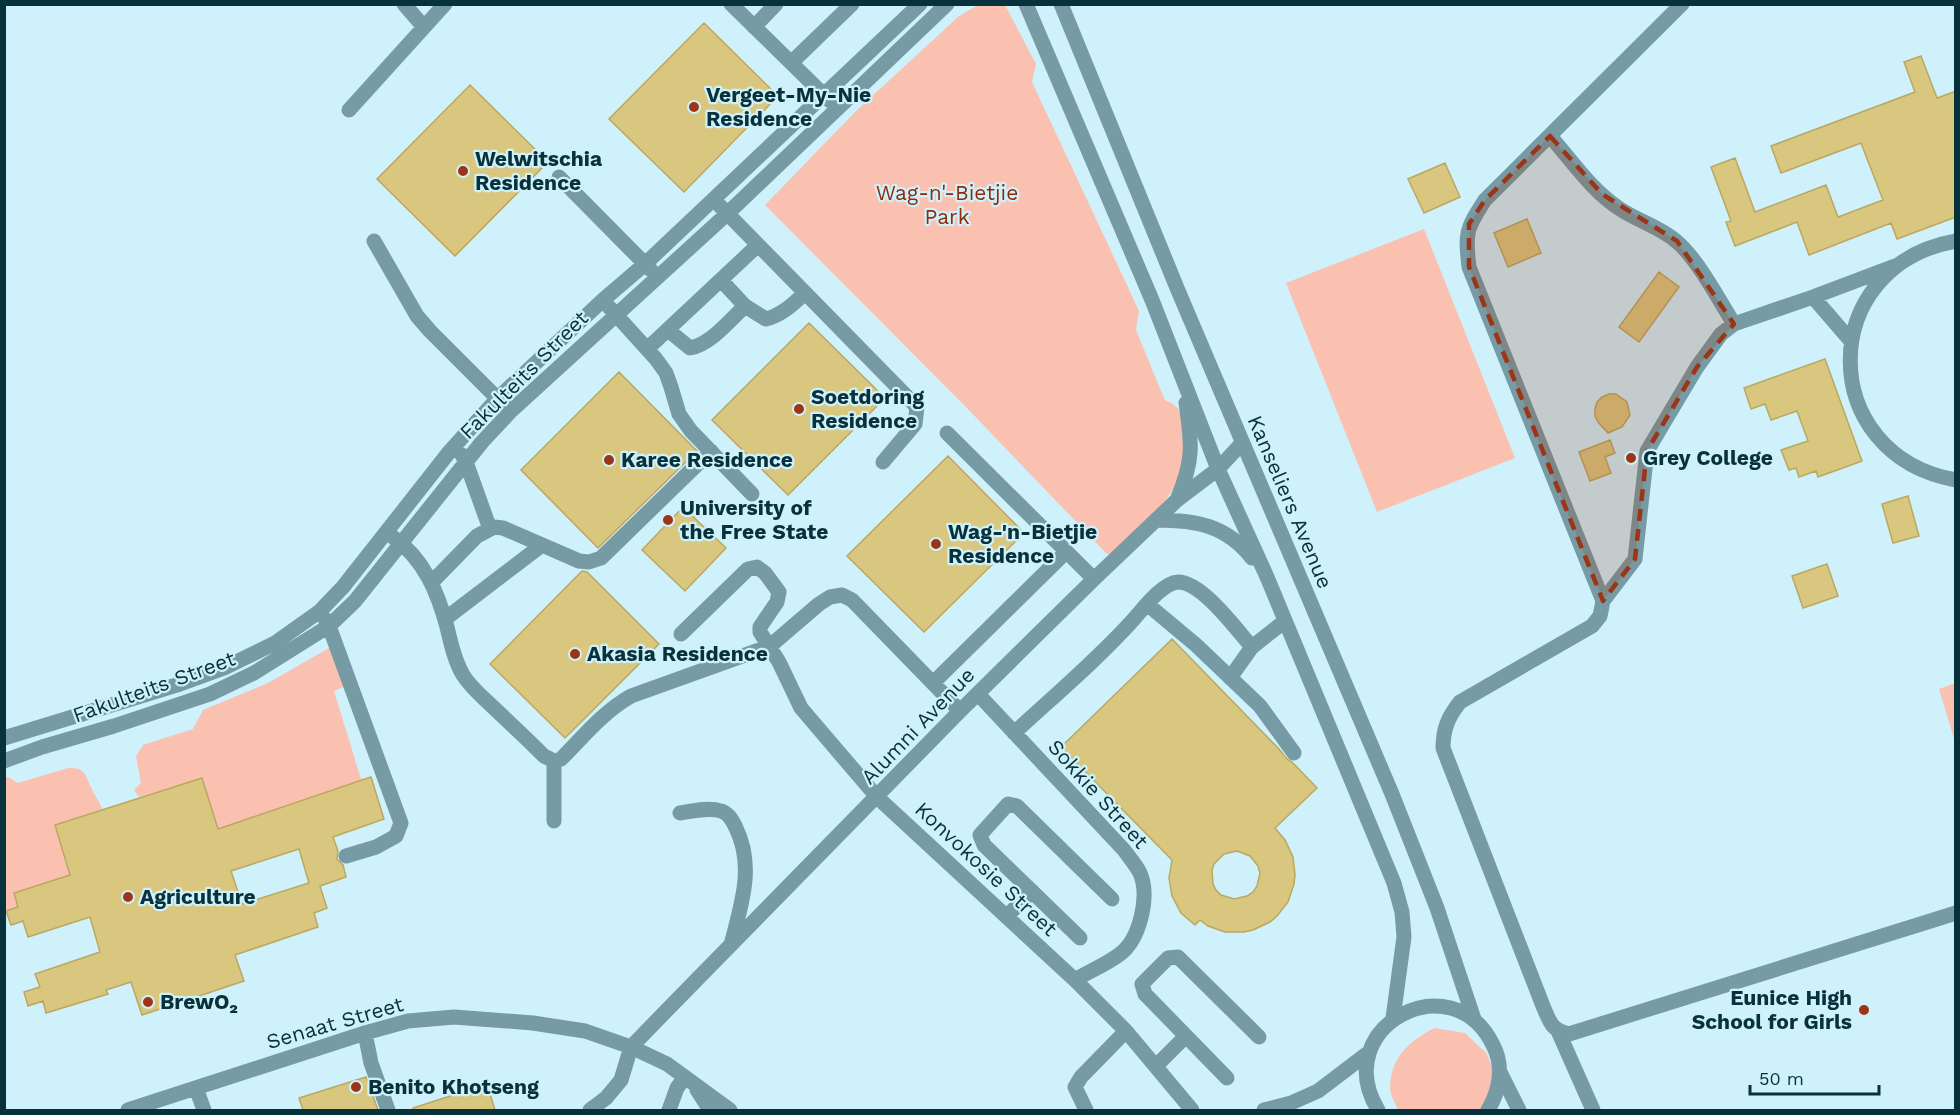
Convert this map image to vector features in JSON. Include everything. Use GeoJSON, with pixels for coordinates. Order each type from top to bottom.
{"type":"FeatureCollection","features":[{"type":"Feature","properties":{"kind":"street"},"geometry":{"type":"LineString","coordinates":[[404,4],[423,26]]}},
{"type":"Feature","properties":{"kind":"street"},"geometry":{"type":"LineString","coordinates":[[349,110],[445,4]]}},
{"type":"Feature","properties":{"kind":"street"},"geometry":{"type":"LineString","coordinates":[[731,4],[837,107]]}},
{"type":"Feature","properties":{"kind":"street"},"geometry":{"type":"LineString","coordinates":[[754,27],[776,4]]}},
{"type":"Feature","properties":{"kind":"street"},"geometry":{"type":"LineString","coordinates":[[792,62],[852,4]]}},
{"type":"Feature","properties":{"kind":"street","name":"Fakulteits Street"},"geometry":{"type":"LineString","coordinates":[[4,738],[180,684],[224,668],[275,643],[320,611],[344,587],[456,445],[497,399],[645,264],[920,4]]}},
{"type":"Feature","properties":{"kind":"street","name":"Fakulteits Street"},"geometry":{"type":"LineString","coordinates":[[4,761],[210,694],[254,673],[329,626],[355,601],[482,442],[511,411],[728,213],[947,4]]}},
{"type":"Feature","properties":{"kind":"street"},"geometry":{"type":"LineString","coordinates":[[1026,4],[1182,374],[1218,469],[1267,577],[1394,884],[1402,912],[1404,937],[1393,1018]]}},
{"type":"Feature","properties":{"kind":"street","name":"Kanseliers Avenue"},"geometry":{"type":"LineString","coordinates":[[1061,4],[1177,288],[1387,783],[1437,908],[1474,1019],[1488,1034],[1497,1052],[1500,1072],[1497,1092],[1488,1110]]}},
{"type":"Feature","properties":{"kind":"street"},"geometry":{"type":"LineString","coordinates":[[1603,602],[1469,267],[1466,243],[1469,224],[1485,200],[1682,4]]}},
{"type":"Feature","properties":{"kind":"street"},"geometry":{"type":"LineString","coordinates":[[1550,136],[1602,194],[1620,209],[1677,241],[1691,256],[1734,324]]}},
{"type":"Feature","properties":{"kind":"street"},"geometry":{"type":"LineString","coordinates":[[559,177],[657,277]]}},
{"type":"Feature","properties":{"kind":"street"},"geometry":{"type":"LineString","coordinates":[[714,199],[917,407],[915,424],[883,462]]}},
{"type":"Feature","properties":{"kind":"street"},"geometry":{"type":"LineString","coordinates":[[374,241],[417,316],[511,411]]}},
{"type":"Feature","properties":{"kind":"street"},"geometry":{"type":"LineString","coordinates":[[1956,241],[1938,244],[1915,253],[1895,266],[1879,282],[1866,300],[1857,320],[1851,341],[1850,366],[1854,391],[1862,415],[1876,436],[1893,453],[1914,467],[1937,477],[1956,480]]}},
{"type":"Feature","properties":{"kind":"street"},"geometry":{"type":"LineString","coordinates":[[647,349],[758,245]]}},
{"type":"Feature","properties":{"kind":"street"},"geometry":{"type":"LineString","coordinates":[[1593,1110],[1558,1031],[1550,1023],[1543,1006],[1443,748],[1443,732],[1449,716],[1460,702],[1592,626],[1600,616],[1603,602],[1635,559],[1647,451],[1697,367],[1721,334],[1734,324],[1895,266]]}},
{"type":"Feature","properties":{"kind":"street"},"geometry":{"type":"LineString","coordinates":[[721,280],[746,306],[766,319],[786,310],[805,293]]}},
{"type":"Feature","properties":{"kind":"street"},"geometry":{"type":"LineString","coordinates":[[1813,297],[1851,341]]}},
{"type":"Feature","properties":{"kind":"street"},"geometry":{"type":"LineString","coordinates":[[603,300],[666,373],[679,414],[685,423],[752,494]]}},
{"type":"Feature","properties":{"kind":"street"},"geometry":{"type":"LineString","coordinates":[[668,330],[690,348],[698,347],[708,341],[746,306]]}},
{"type":"Feature","properties":{"kind":"street"},"geometry":{"type":"LineString","coordinates":[[1177,500],[1186,479],[1191,457],[1191,440],[1182,374]]}},
{"type":"Feature","properties":{"kind":"street"},"geometry":{"type":"LineString","coordinates":[[947,433],[1094,579]]}},
{"type":"Feature","properties":{"kind":"street","name":"Alumni Avenue"},"geometry":{"type":"LineString","coordinates":[[631,1047],[960,711],[1177,500],[1218,469],[1242,443]]}},
{"type":"Feature","properties":{"kind":"street"},"geometry":{"type":"LineString","coordinates":[[456,445],[466,462],[490,528]]}},
{"type":"Feature","properties":{"kind":"street"},"geometry":{"type":"LineString","coordinates":[[431,583],[477,536],[494,527],[503,528],[579,561],[589,562],[602,558],[711,451]]}},
{"type":"Feature","properties":{"kind":"street"},"geometry":{"type":"LineString","coordinates":[[1156,520],[1195,522],[1231,536],[1243,546],[1267,577]]}},
{"type":"Feature","properties":{"kind":"street"},"geometry":{"type":"LineString","coordinates":[[386,533],[402,544],[418,561],[431,583],[454,656],[463,675],[475,690],[544,756],[554,761],[561,759],[607,712],[631,696],[770,646],[830,597],[842,596],[852,600],[960,711]]}},
{"type":"Feature","properties":{"kind":"street"},"geometry":{"type":"LineString","coordinates":[[444,619],[542,545]]}},
{"type":"Feature","properties":{"kind":"street"},"geometry":{"type":"LineString","coordinates":[[933,683],[1066,552]]}},
{"type":"Feature","properties":{"kind":"street","name":"Konvokosie Street"},"geometry":{"type":"LineString","coordinates":[[681,634],[748,569],[757,567],[765,573],[779,592],[777,602],[760,627],[760,632],[770,646],[801,708],[877,797],[1075,980],[1126,1031],[1192,1110]]}},
{"type":"Feature","properties":{"kind":"street"},"geometry":{"type":"LineString","coordinates":[[1014,733],[1119,635],[1147,604],[1171,584],[1179,582],[1195,588],[1206,596],[1252,647]]}},
{"type":"Feature","properties":{"kind":"street"},"geometry":{"type":"LineString","coordinates":[[1147,604],[1196,645],[1260,706],[1294,753]]}},
{"type":"Feature","properties":{"kind":"street"},"geometry":{"type":"LineString","coordinates":[[320,611],[329,626],[401,823],[396,836],[376,847],[346,856]]}},
{"type":"Feature","properties":{"kind":"street"},"geometry":{"type":"LineString","coordinates":[[1230,678],[1252,647],[1285,621]]}},
{"type":"Feature","properties":{"kind":"street","name":"Sokkie Street"},"geometry":{"type":"LineString","coordinates":[[978,694],[1124,850],[1140,873],[1144,893],[1142,914],[1135,934],[1121,953],[1075,980]]}},
{"type":"Feature","properties":{"kind":"street"},"geometry":{"type":"LineString","coordinates":[[108,706],[114,726]]}},
{"type":"Feature","properties":{"kind":"street"},"geometry":{"type":"LineString","coordinates":[[554,761],[554,821]]}},
{"type":"Feature","properties":{"kind":"street"},"geometry":{"type":"LineString","coordinates":[[1080,938],[984,845],[980,835],[1008,804],[1017,806],[1112,899]]}},
{"type":"Feature","properties":{"kind":"street"},"geometry":{"type":"LineString","coordinates":[[680,813],[718,810],[725,813],[742,841],[746,865],[744,890],[731,945]]}},
{"type":"Feature","properties":{"kind":"street"},"geometry":{"type":"LineString","coordinates":[[1006,916],[1032,891]]}},
{"type":"Feature","properties":{"kind":"street"},"geometry":{"type":"LineString","coordinates":[[1558,1031],[1569,1034],[1956,913]]}},
{"type":"Feature","properties":{"kind":"street"},"geometry":{"type":"LineString","coordinates":[[1227,1078],[1145,994],[1142,984],[1168,958],[1178,957],[1259,1037]]}},
{"type":"Feature","properties":{"kind":"street"},"geometry":{"type":"LineString","coordinates":[[1377,1110],[1370,1098],[1365,1076],[1368,1053],[1378,1034],[1393,1018],[1413,1008],[1434,1005],[1455,1009],[1474,1019]]}},
{"type":"Feature","properties":{"kind":"street","name":"Senaat Street"},"geometry":{"type":"LineString","coordinates":[[128,1110],[365,1033],[408,1021],[454,1017],[533,1023],[585,1031],[631,1047],[667,1064],[730,1110]]}},
{"type":"Feature","properties":{"kind":"street"},"geometry":{"type":"LineString","coordinates":[[1086,1110],[1076,1088],[1081,1077],[1126,1031]]}},
{"type":"Feature","properties":{"kind":"street"},"geometry":{"type":"LineString","coordinates":[[365,1033],[371,1063],[388,1110]]}},
{"type":"Feature","properties":{"kind":"street"},"geometry":{"type":"LineString","coordinates":[[1156,1066],[1186,1036]]}},
{"type":"Feature","properties":{"kind":"street"},"geometry":{"type":"LineString","coordinates":[[590,1110],[606,1098],[621,1080],[631,1047]]}},
{"type":"Feature","properties":{"kind":"street"},"geometry":{"type":"LineString","coordinates":[[1264,1110],[1291,1103],[1318,1090],[1368,1053]]}},
{"type":"Feature","properties":{"kind":"street","name":"Kanseliers Avenue"},"geometry":{"type":"LineString","coordinates":[[1500,1072],[1519,1110]]}},
{"type":"Feature","properties":{"kind":"street"},"geometry":{"type":"LineString","coordinates":[[669,1110],[676,1088],[688,1080]]}},
{"type":"Feature","properties":{"kind":"street","name":"Senaat Street"},"geometry":{"type":"LineString","coordinates":[[688,1080],[710,1110]]}},
{"type":"Feature","properties":{"kind":"street"},"geometry":{"type":"LineString","coordinates":[[196,1088],[204,1110]]}},
{"type":"Feature","properties":{"kind":"highlighted area"},"geometry":{"type":"Polygon","coordinates":[[[1550,136],[1602,194],[1677,241],[1734,324],[1697,367],[1647,451],[1635,559],[1603,601],[1469,267],[1469,224],[1485,200],[1550,136]]]}},
{"type":"Feature","properties":{"kind":"green space","name":"Wag-n'-Bietjie Park"},"geometry":{"type":"Polygon","coordinates":[[[978,5],[1005,5],[1036,64],[1032,82],[1139,311],[1136,330],[1165,400],[1177,408],[1182,418],[1186,448],[1184,466],[1177,483],[1154,513],[1113,554],[1107,554],[964,405],[765,205],[856,111],[959,16],[978,5]]]}},
{"type":"Feature","properties":{"kind":"green space"},"geometry":{"type":"Polygon","coordinates":[[[1424,229],[1515,458],[1377,512],[1286,283],[1424,229]]]}},
{"type":"Feature","properties":{"kind":"green space"},"geometry":{"type":"Polygon","coordinates":[[[336,644],[348,685],[334,691],[361,779],[371,777],[215,830],[213,812],[202,778],[139,797],[134,790],[141,783],[136,756],[143,745],[193,729],[203,710],[268,683],[336,644]]]}},
{"type":"Feature","properties":{"kind":"green space"},"geometry":{"type":"Polygon","coordinates":[[[1956,683],[1955,742],[1939,689],[1956,683]]]}},
{"type":"Feature","properties":{"kind":"green space"},"geometry":{"type":"Polygon","coordinates":[[[68,768],[84,772],[102,809],[55,825],[65,858],[75,874],[18,907],[5,912],[4,778],[8,777],[18,783],[68,768]]]}},
{"type":"Feature","properties":{"kind":"green space"},"geometry":{"type":"Polygon","coordinates":[[[1434,1028],[1465,1033],[1487,1054],[1497,1081],[1488,1104],[1480,1110],[1398,1110],[1390,1091],[1394,1067],[1409,1045],[1434,1028]]]}},
{"type":"Feature","properties":{"kind":"building","name":"Vergeet-My-Nie Residence"},"geometry":{"type":"Polygon","coordinates":[[[704,23],[778,96],[684,192],[609,119],[704,23]]]}},
{"type":"Feature","properties":{"kind":"building"},"geometry":{"type":"Polygon","coordinates":[[[1921,56],[1937,98],[1956,91],[1956,217],[1897,239],[1891,223],[1809,255],[1797,222],[1735,246],[1726,222],[1731,221],[1711,167],[1735,158],[1755,212],[1826,185],[1838,217],[1883,200],[1861,143],[1781,173],[1771,146],[1915,92],[1904,62],[1921,56]]]}},
{"type":"Feature","properties":{"kind":"building","name":"Welwitschia Residence"},"geometry":{"type":"Polygon","coordinates":[[[470,85],[548,162],[455,256],[377,179],[470,85]]]}},
{"type":"Feature","properties":{"kind":"building"},"geometry":{"type":"Polygon","coordinates":[[[1445,163],[1460,197],[1424,213],[1408,179],[1445,163]]]}},
{"type":"Feature","properties":{"kind":"building"},"geometry":{"type":"Polygon","coordinates":[[[1527,219],[1541,253],[1508,267],[1494,233],[1527,219]]]}},
{"type":"Feature","properties":{"kind":"building"},"geometry":{"type":"Polygon","coordinates":[[[1659,272],[1679,287],[1639,342],[1619,327],[1659,272]]]}},
{"type":"Feature","properties":{"kind":"building","name":"Soetdoring Residence"},"geometry":{"type":"Polygon","coordinates":[[[809,323],[885,398],[788,495],[712,420],[809,323]]]}},
{"type":"Feature","properties":{"kind":"building"},"geometry":{"type":"Polygon","coordinates":[[[1825,359],[1862,461],[1818,477],[1816,471],[1799,477],[1796,468],[1789,470],[1781,450],[1808,441],[1797,411],[1771,420],[1765,404],[1751,409],[1744,388],[1825,359]]]}},
{"type":"Feature","properties":{"kind":"building","name":"Karee Residence"},"geometry":{"type":"Polygon","coordinates":[[[619,372],[697,451],[598,548],[521,470],[619,372]]]}},
{"type":"Feature","properties":{"kind":"building"},"geometry":{"type":"Polygon","coordinates":[[[1609,394],[1616,394],[1627,402],[1630,415],[1622,427],[1608,433],[1598,422],[1595,409],[1597,402],[1609,394]]]}},
{"type":"Feature","properties":{"kind":"building"},"geometry":{"type":"Polygon","coordinates":[[[1610,440],[1615,453],[1605,457],[1611,473],[1590,481],[1579,452],[1610,440]]]}},
{"type":"Feature","properties":{"kind":"building","name":"Wag-'n-Bietjie Residence"},"geometry":{"type":"Polygon","coordinates":[[[948,456],[1024,533],[924,632],[847,556],[948,456]]]}},
{"type":"Feature","properties":{"kind":"building"},"geometry":{"type":"Polygon","coordinates":[[[1908,496],[1919,536],[1893,543],[1882,504],[1908,496]]]}},
{"type":"Feature","properties":{"kind":"building"},"geometry":{"type":"Polygon","coordinates":[[[683,507],[726,548],[685,591],[642,550],[683,507]]]}},
{"type":"Feature","properties":{"kind":"building"},"geometry":{"type":"Polygon","coordinates":[[[1827,564],[1838,596],[1803,608],[1792,576],[1827,564]]]}},
{"type":"Feature","properties":{"kind":"building","name":"Akasia Residence"},"geometry":{"type":"Polygon","coordinates":[[[582,571],[587,572],[659,644],[565,738],[490,664],[582,571]]]}},
{"type":"Feature","properties":{"kind":"building"},"geometry":{"type":"Polygon","coordinates":[[[1172,639],[1317,788],[1275,828],[1285,840],[1293,857],[1294,884],[1288,902],[1270,922],[1253,930],[1225,932],[1208,926],[1200,920],[1195,925],[1181,913],[1172,896],[1169,878],[1172,860],[1061,747],[1172,639]],[[1237,851],[1224,854],[1214,864],[1213,884],[1221,895],[1234,899],[1253,892],[1260,873],[1258,866],[1250,856],[1237,851]]]}},
{"type":"Feature","properties":{"kind":"building","name":"Agriculture"},"geometry":{"type":"Polygon","coordinates":[[[371,777],[384,819],[333,837],[338,851],[337,859],[343,865],[346,877],[320,886],[327,908],[314,913],[318,927],[235,955],[244,981],[142,1015],[131,982],[106,990],[108,994],[46,1013],[43,1001],[28,1006],[24,992],[40,987],[35,974],[100,952],[90,917],[28,937],[23,921],[11,925],[6,911],[18,907],[14,893],[70,875],[55,825],[202,778],[218,829],[371,777]],[[299,849],[231,871],[242,904],[309,883],[299,849]]]}},
{"type":"Feature","properties":{"kind":"building","name":"Benito Khotseng"},"geometry":{"type":"Polygon","coordinates":[[[366,1077],[378,1110],[303,1110],[299,1098],[366,1077]]]}},
{"type":"Feature","properties":{"kind":"building"},"geometry":{"type":"Polygon","coordinates":[[[487,1084],[495,1110],[413,1110],[413,1108],[487,1084]]]}},
{"type":"Feature","properties":{"kind":"place","name":"Vergeet-My-Nie Residence"},"geometry":{"type":"Point","coordinates":[694,107]}},
{"type":"Feature","properties":{"kind":"place","name":"Welwitschia Residence"},"geometry":{"type":"Point","coordinates":[463,171]}},
{"type":"Feature","properties":{"kind":"place","name":"Soetdoring Residence"},"geometry":{"type":"Point","coordinates":[799,409]}},
{"type":"Feature","properties":{"kind":"place","name":"Grey College"},"geometry":{"type":"Point","coordinates":[1631,458]}},
{"type":"Feature","properties":{"kind":"place","name":"Karee Residence"},"geometry":{"type":"Point","coordinates":[609,460]}},
{"type":"Feature","properties":{"kind":"place","name":"University of the Free State"},"geometry":{"type":"Point","coordinates":[668,520]}},
{"type":"Feature","properties":{"kind":"place","name":"Wag-'n-Bietjie Residence"},"geometry":{"type":"Point","coordinates":[936,544]}},
{"type":"Feature","properties":{"kind":"place","name":"Akasia Residence"},"geometry":{"type":"Point","coordinates":[575,654]}},
{"type":"Feature","properties":{"kind":"place","name":"Agriculture"},"geometry":{"type":"Point","coordinates":[128,897]}},
{"type":"Feature","properties":{"kind":"place","name":"BrewO₂"},"geometry":{"type":"Point","coordinates":[148,1002]}},
{"type":"Feature","properties":{"kind":"place","name":"Eunice High School for Girls"},"geometry":{"type":"Point","coordinates":[1864,1010]}},
{"type":"Feature","properties":{"kind":"place","name":"Benito Khotseng"},"geometry":{"type":"Point","coordinates":[356,1087]}}]}
